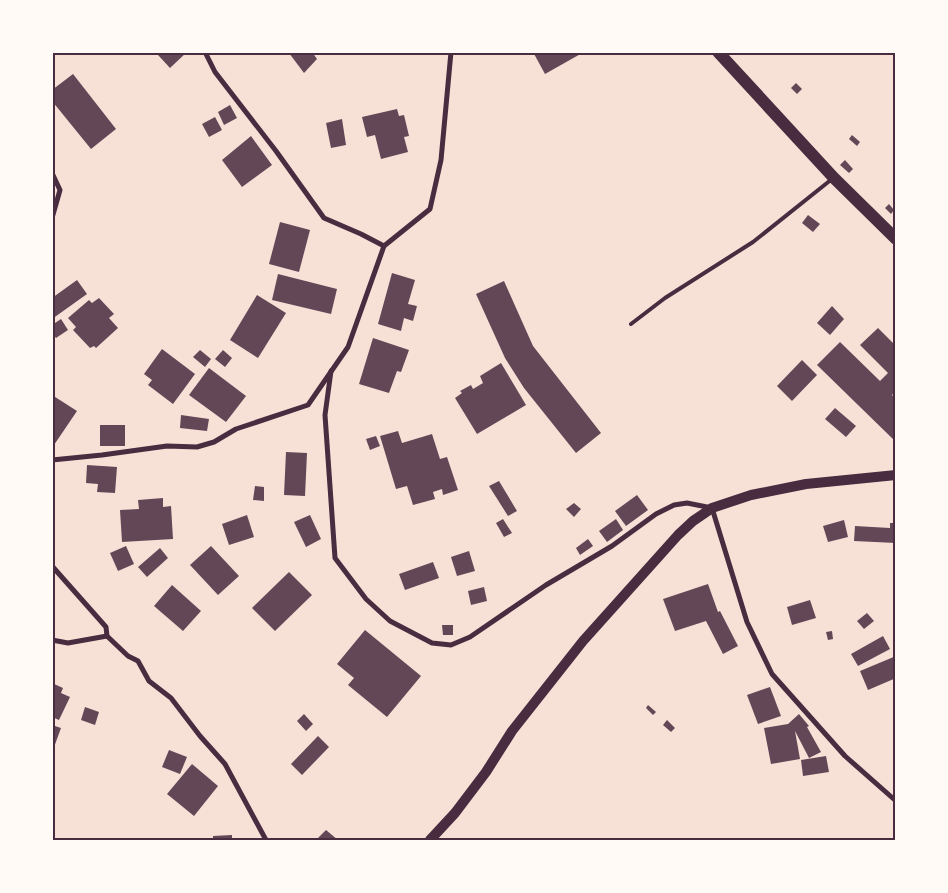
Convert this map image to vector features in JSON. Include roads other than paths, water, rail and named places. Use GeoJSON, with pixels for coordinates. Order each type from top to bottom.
{"type":"FeatureCollection","features":[{"type":"Feature","properties":{"kind":"main road"},"geometry":{"type":"LineString","coordinates":[[718,52],[834,178],[896,239]]}},
{"type":"Feature","properties":{"kind":"main road"},"geometry":{"type":"LineString","coordinates":[[430,840],[455,813],[486,772],[512,730],[583,641],[678,535],[693,521],[712,508],[751,495],[806,484],[896,475]]}},
{"type":"Feature","properties":{"kind":"street"},"geometry":{"type":"LineString","coordinates":[[205,52],[215,72],[276,150],[324,218],[384,246]]}},
{"type":"Feature","properties":{"kind":"street"},"geometry":{"type":"LineString","coordinates":[[52,460],[167,446],[197,447],[214,442],[236,429],[308,404],[348,347],[384,246],[430,209],[441,160],[452,52]]}},
{"type":"Feature","properties":{"kind":"street"},"geometry":{"type":"LineString","coordinates":[[52,173],[60,190],[52,218]]}},
{"type":"Feature","properties":{"kind":"street"},"geometry":{"type":"LineString","coordinates":[[331,371],[325,415],[336,558],[366,599],[390,622],[432,643],[451,645],[470,637],[546,585],[612,546],[656,514],[674,505],[687,503],[712,508],[747,622],[772,674],[845,756],[896,801]]}},
{"type":"Feature","properties":{"kind":"street"},"geometry":{"type":"LineString","coordinates":[[52,566],[106,627],[107,636],[128,656],[138,661],[149,681],[171,698],[200,736],[225,764],[266,840]]}},
{"type":"Feature","properties":{"kind":"street"},"geometry":{"type":"LineString","coordinates":[[52,640],[68,643],[107,636]]}},
{"type":"Feature","properties":{"kind":"lane"},"geometry":{"type":"LineString","coordinates":[[631,324],[665,298],[753,242],[834,178]]}}]}
